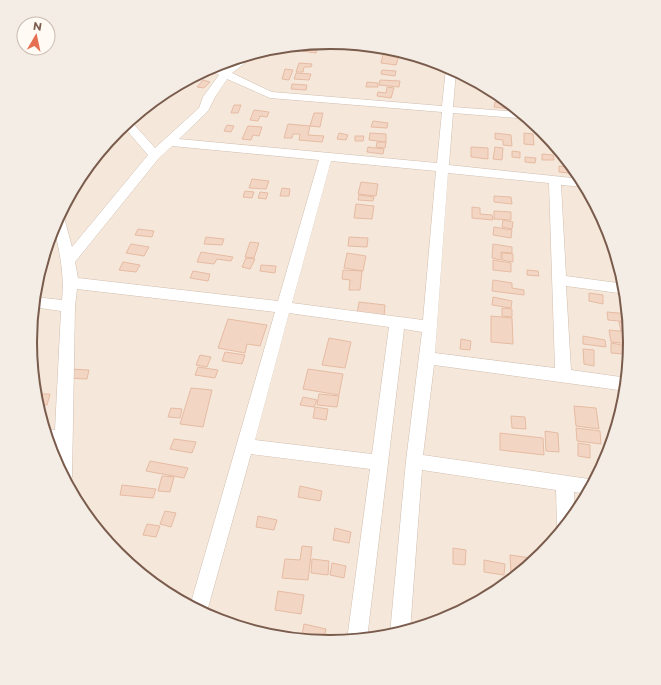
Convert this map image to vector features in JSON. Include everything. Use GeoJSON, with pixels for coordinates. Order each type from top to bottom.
{"type":"FeatureCollection","features":[{"type":"Feature","properties":{"kind":"street"},"geometry":{"type":"LineString","coordinates":[[68,260],[155,155],[204,109],[209,97],[225,74],[237,65]]}},
{"type":"Feature","properties":{"kind":"street"},"geometry":{"type":"LineString","coordinates":[[219,71],[270,95],[515,115]]}},
{"type":"Feature","properties":{"kind":"street"},"geometry":{"type":"LineString","coordinates":[[401,627],[414,461],[427,358],[451,75]]}},
{"type":"Feature","properties":{"kind":"street"},"geometry":{"type":"LineString","coordinates":[[131,128],[155,155]]}},
{"type":"Feature","properties":{"kind":"street"},"geometry":{"type":"LineString","coordinates":[[169,142],[577,182]]}},
{"type":"Feature","properties":{"kind":"street"},"geometry":{"type":"LineString","coordinates":[[200,605],[326,157]]}},
{"type":"Feature","properties":{"kind":"street"},"geometry":{"type":"LineString","coordinates":[[555,180],[563,375]]}},
{"type":"Feature","properties":{"kind":"street"},"geometry":{"type":"LineString","coordinates":[[60,227],[72,283],[68,306],[63,464]]}},
{"type":"Feature","properties":{"kind":"street"},"geometry":{"type":"LineString","coordinates":[[559,280],[618,288]]}},
{"type":"Feature","properties":{"kind":"street"},"geometry":{"type":"LineString","coordinates":[[72,283],[283,307],[397,324],[429,327]]}},
{"type":"Feature","properties":{"kind":"street"},"geometry":{"type":"LineString","coordinates":[[40,303],[68,306]]}},
{"type":"Feature","properties":{"kind":"street"},"geometry":{"type":"LineString","coordinates":[[358,634],[397,324]]}},
{"type":"Feature","properties":{"kind":"street"},"geometry":{"type":"LineString","coordinates":[[427,358],[621,383]]}},
{"type":"Feature","properties":{"kind":"street"},"geometry":{"type":"LineString","coordinates":[[53,436],[63,438]]}},
{"type":"Feature","properties":{"kind":"street"},"geometry":{"type":"LineString","coordinates":[[245,446],[380,464]]}},
{"type":"Feature","properties":{"kind":"street"},"geometry":{"type":"LineString","coordinates":[[414,461],[587,485]]}},
{"type":"Feature","properties":{"kind":"street"},"geometry":{"type":"LineString","coordinates":[[565,483],[566,517]]}},
{"type":"Feature","properties":{"kind":"shaded area"},"geometry":{"type":"Polygon","coordinates":[[[330,49],[388,55],[443,71],[494,98],[538,135],[575,179],[602,230],[614,267],[623,323],[623,362],[618,400],[602,455],[575,506],[538,550],[494,587],[443,614],[388,630],[330,636],[273,630],[218,614],[167,587],[123,550],[86,506],[59,455],[43,400],[37,342],[43,285],[59,230],[86,179],[123,135],[167,98],[218,71],[273,55],[330,49]]]}},
{"type":"Feature","properties":{"kind":"building"},"geometry":{"type":"Polygon","coordinates":[[[311,50],[317,50],[316,53],[302,51],[311,50]]]}},
{"type":"Feature","properties":{"kind":"building"},"geometry":{"type":"Polygon","coordinates":[[[383,54],[399,57],[396,65],[381,63],[383,54]]]}},
{"type":"Feature","properties":{"kind":"building"},"geometry":{"type":"Polygon","coordinates":[[[299,63],[312,64],[311,67],[304,67],[303,72],[296,72],[299,63]]]}},
{"type":"Feature","properties":{"kind":"building"},"geometry":{"type":"Polygon","coordinates":[[[285,69],[293,70],[289,80],[282,79],[285,69]]]}},
{"type":"Feature","properties":{"kind":"building"},"geometry":{"type":"Polygon","coordinates":[[[382,70],[396,71],[395,76],[381,74],[382,70]]]}},
{"type":"Feature","properties":{"kind":"building"},"geometry":{"type":"Polygon","coordinates":[[[296,73],[311,74],[309,80],[294,79],[296,73]]]}},
{"type":"Feature","properties":{"kind":"building"},"geometry":{"type":"Polygon","coordinates":[[[203,80],[210,82],[204,88],[197,87],[203,80]]]}},
{"type":"Feature","properties":{"kind":"building"},"geometry":{"type":"Polygon","coordinates":[[[380,80],[400,81],[399,87],[379,85],[380,80]]]}},
{"type":"Feature","properties":{"kind":"building"},"geometry":{"type":"Polygon","coordinates":[[[367,82],[378,83],[378,87],[366,87],[367,82]]]}},
{"type":"Feature","properties":{"kind":"building"},"geometry":{"type":"Polygon","coordinates":[[[292,84],[307,85],[306,90],[291,89],[292,84]]]}},
{"type":"Feature","properties":{"kind":"building"},"geometry":{"type":"Polygon","coordinates":[[[387,87],[394,88],[391,98],[377,96],[378,92],[386,93],[387,87]]]}},
{"type":"Feature","properties":{"kind":"building"},"geometry":{"type":"Polygon","coordinates":[[[495,102],[500,103],[507,109],[494,107],[495,102]]]}},
{"type":"Feature","properties":{"kind":"building"},"geometry":{"type":"Polygon","coordinates":[[[234,105],[241,105],[238,113],[231,113],[234,105]]]}},
{"type":"Feature","properties":{"kind":"building"},"geometry":{"type":"Polygon","coordinates":[[[254,110],[269,112],[267,117],[260,116],[258,121],[250,120],[254,110]]]}},
{"type":"Feature","properties":{"kind":"building"},"geometry":{"type":"Polygon","coordinates":[[[314,113],[323,113],[320,127],[310,126],[314,113]]]}},
{"type":"Feature","properties":{"kind":"building"},"geometry":{"type":"Polygon","coordinates":[[[373,121],[388,123],[387,128],[371,127],[373,121]]]}},
{"type":"Feature","properties":{"kind":"building"},"geometry":{"type":"Polygon","coordinates":[[[288,124],[310,126],[308,135],[324,136],[322,142],[299,140],[300,134],[293,134],[292,138],[284,138],[288,124]]]}},
{"type":"Feature","properties":{"kind":"building"},"geometry":{"type":"Polygon","coordinates":[[[227,125],[234,126],[231,132],[224,131],[227,125]]]}},
{"type":"Feature","properties":{"kind":"building"},"geometry":{"type":"Polygon","coordinates":[[[248,126],[262,127],[259,136],[253,135],[251,140],[242,139],[248,126]]]}},
{"type":"Feature","properties":{"kind":"building"},"geometry":{"type":"Polygon","coordinates":[[[339,133],[348,135],[346,140],[337,139],[339,133]]]}},
{"type":"Feature","properties":{"kind":"building"},"geometry":{"type":"Polygon","coordinates":[[[370,133],[386,134],[386,142],[369,140],[370,133]]]}},
{"type":"Feature","properties":{"kind":"building"},"geometry":{"type":"Polygon","coordinates":[[[495,133],[511,135],[512,146],[503,145],[503,140],[495,139],[495,133]]]}},
{"type":"Feature","properties":{"kind":"building"},"geometry":{"type":"Polygon","coordinates":[[[524,133],[533,134],[534,145],[524,144],[524,133]]]}},
{"type":"Feature","properties":{"kind":"building"},"geometry":{"type":"Polygon","coordinates":[[[355,136],[364,136],[363,141],[355,141],[355,136]]]}},
{"type":"Feature","properties":{"kind":"building"},"geometry":{"type":"Polygon","coordinates":[[[377,142],[386,142],[385,148],[376,147],[377,142]]]}},
{"type":"Feature","properties":{"kind":"building"},"geometry":{"type":"Polygon","coordinates":[[[368,147],[384,149],[383,154],[367,152],[368,147]]]}},
{"type":"Feature","properties":{"kind":"building"},"geometry":{"type":"Polygon","coordinates":[[[471,147],[488,148],[488,159],[471,157],[471,147]]]}},
{"type":"Feature","properties":{"kind":"building"},"geometry":{"type":"Polygon","coordinates":[[[495,147],[503,148],[502,160],[493,159],[495,147]]]}},
{"type":"Feature","properties":{"kind":"building"},"geometry":{"type":"Polygon","coordinates":[[[512,151],[520,152],[520,158],[512,157],[512,151]]]}},
{"type":"Feature","properties":{"kind":"building"},"geometry":{"type":"Polygon","coordinates":[[[542,154],[553,155],[554,160],[542,160],[542,154]]]}},
{"type":"Feature","properties":{"kind":"building"},"geometry":{"type":"Polygon","coordinates":[[[525,157],[536,158],[535,163],[525,162],[525,157]]]}},
{"type":"Feature","properties":{"kind":"building"},"geometry":{"type":"Polygon","coordinates":[[[559,166],[565,167],[570,173],[559,172],[559,166]]]}},
{"type":"Feature","properties":{"kind":"building"},"geometry":{"type":"Polygon","coordinates":[[[252,179],[269,181],[266,189],[249,188],[252,179]]]}},
{"type":"Feature","properties":{"kind":"building"},"geometry":{"type":"Polygon","coordinates":[[[361,182],[378,184],[376,196],[358,194],[361,182]]]}},
{"type":"Feature","properties":{"kind":"building"},"geometry":{"type":"Polygon","coordinates":[[[282,188],[290,189],[289,196],[280,196],[282,188]]]}},
{"type":"Feature","properties":{"kind":"building"},"geometry":{"type":"Polygon","coordinates":[[[245,191],[254,192],[252,198],[243,197],[245,191]]]}},
{"type":"Feature","properties":{"kind":"building"},"geometry":{"type":"Polygon","coordinates":[[[260,192],[268,193],[266,199],[258,198],[260,192]]]}},
{"type":"Feature","properties":{"kind":"building"},"geometry":{"type":"Polygon","coordinates":[[[359,195],[374,197],[373,201],[358,200],[359,195]]]}},
{"type":"Feature","properties":{"kind":"building"},"geometry":{"type":"Polygon","coordinates":[[[494,196],[511,197],[512,204],[494,202],[494,196]]]}},
{"type":"Feature","properties":{"kind":"building"},"geometry":{"type":"Polygon","coordinates":[[[356,204],[374,206],[372,219],[354,218],[356,204]]]}},
{"type":"Feature","properties":{"kind":"building"},"geometry":{"type":"Polygon","coordinates":[[[472,207],[480,208],[480,214],[492,215],[493,220],[472,218],[472,207]]]}},
{"type":"Feature","properties":{"kind":"building"},"geometry":{"type":"Polygon","coordinates":[[[494,211],[511,212],[511,220],[494,219],[494,211]]]}},
{"type":"Feature","properties":{"kind":"building"},"geometry":{"type":"Polygon","coordinates":[[[503,220],[513,222],[512,229],[502,227],[503,220]]]}},
{"type":"Feature","properties":{"kind":"building"},"geometry":{"type":"Polygon","coordinates":[[[494,227],[512,230],[511,238],[493,235],[494,227]]]}},
{"type":"Feature","properties":{"kind":"building"},"geometry":{"type":"Polygon","coordinates":[[[138,229],[154,231],[152,237],[135,235],[138,229]]]}},
{"type":"Feature","properties":{"kind":"building"},"geometry":{"type":"Polygon","coordinates":[[[206,237],[224,239],[222,245],[204,244],[206,237]]]}},
{"type":"Feature","properties":{"kind":"building"},"geometry":{"type":"Polygon","coordinates":[[[349,237],[368,238],[367,247],[348,246],[349,237]]]}},
{"type":"Feature","properties":{"kind":"building"},"geometry":{"type":"Polygon","coordinates":[[[250,242],[259,243],[254,258],[245,257],[250,242]]]}},
{"type":"Feature","properties":{"kind":"building"},"geometry":{"type":"Polygon","coordinates":[[[131,244],[149,247],[144,256],[126,253],[131,244]]]}},
{"type":"Feature","properties":{"kind":"building"},"geometry":{"type":"Polygon","coordinates":[[[493,244],[512,247],[512,253],[501,252],[501,260],[492,258],[493,244]]]}},
{"type":"Feature","properties":{"kind":"building"},"geometry":{"type":"Polygon","coordinates":[[[201,252],[233,257],[231,261],[217,259],[214,264],[197,262],[201,252]]]}},
{"type":"Feature","properties":{"kind":"building"},"geometry":{"type":"Polygon","coordinates":[[[347,253],[366,256],[363,271],[344,268],[347,253]]]}},
{"type":"Feature","properties":{"kind":"building"},"geometry":{"type":"Polygon","coordinates":[[[502,253],[513,254],[513,262],[502,260],[502,253]]]}},
{"type":"Feature","properties":{"kind":"building"},"geometry":{"type":"Polygon","coordinates":[[[246,258],[255,259],[250,269],[242,267],[246,258]]]}},
{"type":"Feature","properties":{"kind":"building"},"geometry":{"type":"Polygon","coordinates":[[[493,260],[511,263],[511,272],[493,270],[493,260]]]}},
{"type":"Feature","properties":{"kind":"building"},"geometry":{"type":"Polygon","coordinates":[[[123,262],[140,265],[136,272],[119,270],[123,262]]]}},
{"type":"Feature","properties":{"kind":"building"},"geometry":{"type":"Polygon","coordinates":[[[261,265],[276,266],[275,273],[260,271],[261,265]]]}},
{"type":"Feature","properties":{"kind":"building"},"geometry":{"type":"Polygon","coordinates":[[[343,270],[362,271],[360,290],[349,290],[350,280],[342,279],[343,270]]]}},
{"type":"Feature","properties":{"kind":"building"},"geometry":{"type":"Polygon","coordinates":[[[527,270],[538,271],[539,276],[527,275],[527,270]]]}},
{"type":"Feature","properties":{"kind":"building"},"geometry":{"type":"Polygon","coordinates":[[[193,271],[210,274],[208,281],[190,278],[193,271]]]}},
{"type":"Feature","properties":{"kind":"building"},"geometry":{"type":"Polygon","coordinates":[[[493,280],[512,283],[512,288],[524,290],[524,295],[492,291],[493,280]]]}},
{"type":"Feature","properties":{"kind":"building"},"geometry":{"type":"Polygon","coordinates":[[[589,293],[603,295],[603,304],[589,301],[589,293]]]}},
{"type":"Feature","properties":{"kind":"building"},"geometry":{"type":"Polygon","coordinates":[[[493,297],[512,301],[511,308],[492,305],[493,297]]]}},
{"type":"Feature","properties":{"kind":"building"},"geometry":{"type":"Polygon","coordinates":[[[359,302],[385,305],[384,317],[357,314],[359,302]]]}},
{"type":"Feature","properties":{"kind":"building"},"geometry":{"type":"Polygon","coordinates":[[[502,308],[512,309],[512,317],[502,316],[502,308]]]}},
{"type":"Feature","properties":{"kind":"building"},"geometry":{"type":"Polygon","coordinates":[[[607,312],[622,313],[623,321],[608,320],[607,312]]]}},
{"type":"Feature","properties":{"kind":"building"},"geometry":{"type":"Polygon","coordinates":[[[491,316],[512,318],[513,344],[491,342],[491,316]]]}},
{"type":"Feature","properties":{"kind":"building"},"geometry":{"type":"Polygon","coordinates":[[[228,319],[267,325],[260,346],[247,344],[245,353],[218,348],[228,319]]]}},
{"type":"Feature","properties":{"kind":"building"},"geometry":{"type":"Polygon","coordinates":[[[619,322],[623,322],[623,331],[621,331],[619,322]]]}},
{"type":"Feature","properties":{"kind":"building"},"geometry":{"type":"Polygon","coordinates":[[[609,330],[623,331],[624,343],[611,342],[609,330]]]}},
{"type":"Feature","properties":{"kind":"building"},"geometry":{"type":"Polygon","coordinates":[[[583,336],[605,340],[606,347],[583,344],[583,336]]]}},
{"type":"Feature","properties":{"kind":"building"},"geometry":{"type":"Polygon","coordinates":[[[329,338],[351,342],[345,368],[322,365],[329,338]]]}},
{"type":"Feature","properties":{"kind":"building"},"geometry":{"type":"Polygon","coordinates":[[[461,339],[471,341],[470,350],[460,349],[461,339]]]}},
{"type":"Feature","properties":{"kind":"building"},"geometry":{"type":"Polygon","coordinates":[[[611,343],[622,345],[623,354],[611,353],[611,343]]]}},
{"type":"Feature","properties":{"kind":"building"},"geometry":{"type":"Polygon","coordinates":[[[583,349],[594,350],[594,366],[584,364],[583,349]]]}},
{"type":"Feature","properties":{"kind":"building"},"geometry":{"type":"Polygon","coordinates":[[[225,352],[245,355],[242,364],[222,361],[225,352]]]}},
{"type":"Feature","properties":{"kind":"building"},"geometry":{"type":"Polygon","coordinates":[[[200,355],[211,357],[207,367],[196,365],[200,355]]]}},
{"type":"Feature","properties":{"kind":"building"},"geometry":{"type":"Polygon","coordinates":[[[198,367],[218,370],[215,378],[195,375],[198,367]]]}},
{"type":"Feature","properties":{"kind":"building"},"geometry":{"type":"Polygon","coordinates":[[[69,369],[89,370],[87,379],[66,378],[69,369]]]}},
{"type":"Feature","properties":{"kind":"building"},"geometry":{"type":"Polygon","coordinates":[[[308,369],[343,374],[339,395],[303,389],[308,369]]]}},
{"type":"Feature","properties":{"kind":"building"},"geometry":{"type":"Polygon","coordinates":[[[191,388],[212,390],[203,427],[180,424],[191,388]]]}},
{"type":"Feature","properties":{"kind":"building"},"geometry":{"type":"Polygon","coordinates":[[[42,394],[50,394],[47,405],[44,405],[42,394]]]}},
{"type":"Feature","properties":{"kind":"building"},"geometry":{"type":"Polygon","coordinates":[[[319,394],[339,396],[337,407],[317,405],[319,394]]]}},
{"type":"Feature","properties":{"kind":"building"},"geometry":{"type":"Polygon","coordinates":[[[303,397],[317,400],[314,407],[300,405],[303,397]]]}},
{"type":"Feature","properties":{"kind":"building"},"geometry":{"type":"Polygon","coordinates":[[[574,406],[596,408],[599,429],[576,426],[574,406]]]}},
{"type":"Feature","properties":{"kind":"building"},"geometry":{"type":"Polygon","coordinates":[[[315,407],[328,409],[326,420],[313,418],[315,407]]]}},
{"type":"Feature","properties":{"kind":"building"},"geometry":{"type":"Polygon","coordinates":[[[171,408],[182,409],[180,418],[168,417],[171,408]]]}},
{"type":"Feature","properties":{"kind":"building"},"geometry":{"type":"Polygon","coordinates":[[[511,416],[525,417],[526,429],[512,428],[511,416]]]}},
{"type":"Feature","properties":{"kind":"building"},"geometry":{"type":"Polygon","coordinates":[[[576,428],[600,431],[601,444],[577,441],[576,428]]]}},
{"type":"Feature","properties":{"kind":"building"},"geometry":{"type":"Polygon","coordinates":[[[545,431],[558,433],[559,452],[546,451],[545,431]]]}},
{"type":"Feature","properties":{"kind":"building"},"geometry":{"type":"Polygon","coordinates":[[[500,433],[543,438],[544,455],[500,450],[500,433]]]}},
{"type":"Feature","properties":{"kind":"building"},"geometry":{"type":"Polygon","coordinates":[[[174,439],[196,442],[192,453],[170,449],[174,439]]]}},
{"type":"Feature","properties":{"kind":"building"},"geometry":{"type":"Polygon","coordinates":[[[578,443],[590,445],[590,458],[578,456],[578,443]]]}},
{"type":"Feature","properties":{"kind":"building"},"geometry":{"type":"Polygon","coordinates":[[[150,461],[188,468],[184,478],[146,471],[150,461]]]}},
{"type":"Feature","properties":{"kind":"building"},"geometry":{"type":"Polygon","coordinates":[[[162,476],[174,477],[170,492],[158,491],[162,476]]]}},
{"type":"Feature","properties":{"kind":"building"},"geometry":{"type":"Polygon","coordinates":[[[122,485],[156,489],[153,498],[120,495],[122,485]]]}},
{"type":"Feature","properties":{"kind":"building"},"geometry":{"type":"Polygon","coordinates":[[[300,486],[322,491],[320,501],[298,497],[300,486]]]}},
{"type":"Feature","properties":{"kind":"building"},"geometry":{"type":"Polygon","coordinates":[[[165,511],[176,513],[171,527],[160,524],[165,511]]]}},
{"type":"Feature","properties":{"kind":"building"},"geometry":{"type":"Polygon","coordinates":[[[258,516],[277,520],[274,530],[256,527],[258,516]]]}},
{"type":"Feature","properties":{"kind":"building"},"geometry":{"type":"Polygon","coordinates":[[[147,524],[160,526],[156,537],[143,535],[147,524]]]}},
{"type":"Feature","properties":{"kind":"building"},"geometry":{"type":"Polygon","coordinates":[[[335,528],[351,532],[349,543],[333,540],[335,528]]]}},
{"type":"Feature","properties":{"kind":"building"},"geometry":{"type":"Polygon","coordinates":[[[302,546],[312,547],[308,580],[282,578],[285,559],[300,560],[302,546]]]}},
{"type":"Feature","properties":{"kind":"building"},"geometry":{"type":"Polygon","coordinates":[[[453,548],[466,550],[465,565],[453,564],[453,548]]]}},
{"type":"Feature","properties":{"kind":"building"},"geometry":{"type":"Polygon","coordinates":[[[510,555],[530,558],[524,563],[511,573],[510,555]]]}},
{"type":"Feature","properties":{"kind":"building"},"geometry":{"type":"Polygon","coordinates":[[[312,559],[329,561],[328,575],[311,573],[312,559]]]}},
{"type":"Feature","properties":{"kind":"building"},"geometry":{"type":"Polygon","coordinates":[[[484,560],[505,564],[504,575],[484,572],[484,560]]]}},
{"type":"Feature","properties":{"kind":"building"},"geometry":{"type":"Polygon","coordinates":[[[332,563],[346,566],[344,578],[330,575],[332,563]]]}},
{"type":"Feature","properties":{"kind":"building"},"geometry":{"type":"Polygon","coordinates":[[[278,591],[304,595],[301,614],[275,610],[278,591]]]}},
{"type":"Feature","properties":{"kind":"building"},"geometry":{"type":"Polygon","coordinates":[[[304,624],[326,629],[324,636],[302,634],[304,624]]]}}]}
